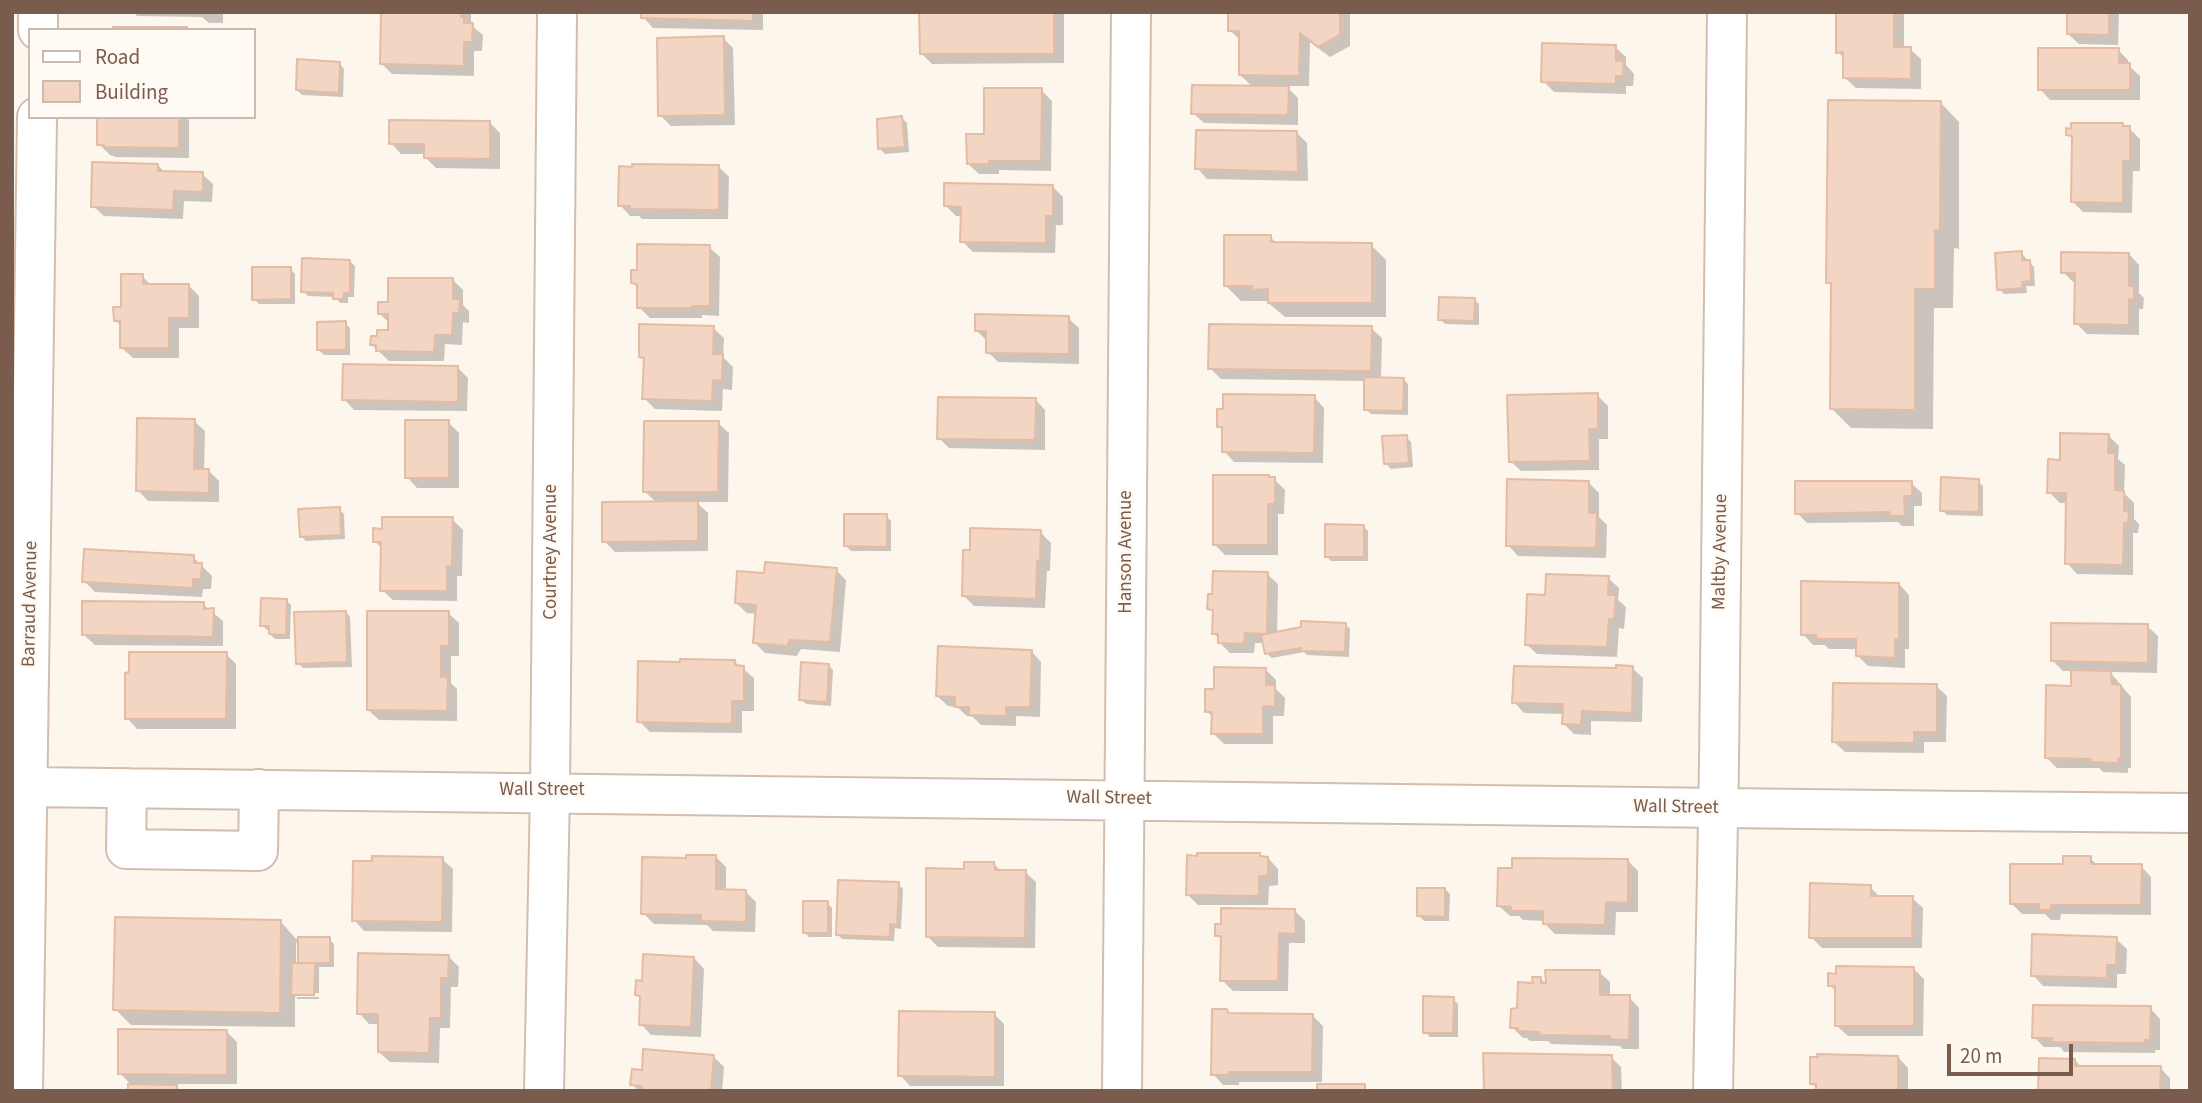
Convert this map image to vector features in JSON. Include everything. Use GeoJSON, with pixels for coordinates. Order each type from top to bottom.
{"type":"FeatureCollection","features":[{"type":"Feature","properties":{"kind":"street","name":"Courtney Avenue"},"geometry":{"type":"LineString","coordinates":[[544,1091],[550,791],[557,12]]}},
{"type":"Feature","properties":{"kind":"street","name":"Hanson Avenue"},"geometry":{"type":"LineString","coordinates":[[1122,1091],[1131,12]]}},
{"type":"Feature","properties":{"kind":"street","name":"Maltby Avenue"},"geometry":{"type":"LineString","coordinates":[[1713,1091],[1719,809],[1727,12]]}},
{"type":"Feature","properties":{"kind":"street","name":"Barraud Avenue"},"geometry":{"type":"LineString","coordinates":[[23,1091],[28,787],[21,620],[37,119]]}},
{"type":"Feature","properties":{"kind":"street","name":"Wall Street"},"geometry":{"type":"LineString","coordinates":[[28,787],[550,791],[1719,809],[2190,813]]}},
{"type":"Feature","properties":{"kind":"street"},"geometry":{"type":"LineString","coordinates":[[127,788],[126,849],[258,851],[259,789]]}},
{"type":"Feature","properties":{"kind":"building"},"geometry":{"type":"Polygon","coordinates":[[[381,12],[461,12],[464,23],[473,23],[472,42],[464,42],[464,66],[380,64],[381,12]]]}},
{"type":"Feature","properties":{"kind":"building"},"geometry":{"type":"Polygon","coordinates":[[[641,12],[753,12],[753,21],[641,18],[641,12]]]}},
{"type":"Feature","properties":{"kind":"building"},"geometry":{"type":"Polygon","coordinates":[[[919,12],[1054,12],[1054,54],[920,54],[919,12]]]}},
{"type":"Feature","properties":{"kind":"building"},"geometry":{"type":"Polygon","coordinates":[[[1228,12],[1340,12],[1340,35],[1318,47],[1300,33],[1299,76],[1239,75],[1239,31],[1228,31],[1228,12]]]}},
{"type":"Feature","properties":{"kind":"building"},"geometry":{"type":"Polygon","coordinates":[[[1836,12],[1894,12],[1894,47],[1911,47],[1911,79],[1843,78],[1843,52],[1836,53],[1836,12]]]}},
{"type":"Feature","properties":{"kind":"building"},"geometry":{"type":"Polygon","coordinates":[[[2067,12],[2109,12],[2109,35],[2067,34],[2067,12]]]}},
{"type":"Feature","properties":{"kind":"building"},"geometry":{"type":"Polygon","coordinates":[[[113,27],[187,28],[113,28],[113,27]]]}},
{"type":"Feature","properties":{"kind":"building"},"geometry":{"type":"Polygon","coordinates":[[[724,36],[725,115],[658,116],[657,38],[724,36]]]}},
{"type":"Feature","properties":{"kind":"building"},"geometry":{"type":"Polygon","coordinates":[[[1542,43],[1616,45],[1616,61],[1624,61],[1623,76],[1616,76],[1616,84],[1541,82],[1542,43]]]}},
{"type":"Feature","properties":{"kind":"building"},"geometry":{"type":"Polygon","coordinates":[[[2038,48],[2119,48],[2119,63],[2130,63],[2130,90],[2038,90],[2038,48]]]}},
{"type":"Feature","properties":{"kind":"building"},"geometry":{"type":"Polygon","coordinates":[[[297,59],[340,62],[339,93],[296,90],[297,59]]]}},
{"type":"Feature","properties":{"kind":"building"},"geometry":{"type":"Polygon","coordinates":[[[1192,85],[1289,86],[1288,115],[1191,114],[1192,85]]]}},
{"type":"Feature","properties":{"kind":"building"},"geometry":{"type":"Polygon","coordinates":[[[984,88],[1042,88],[1041,161],[989,161],[990,164],[967,164],[966,134],[984,134],[984,88]]]}},
{"type":"Feature","properties":{"kind":"building"},"geometry":{"type":"Polygon","coordinates":[[[1828,100],[1941,101],[1940,230],[1935,230],[1935,289],[1915,289],[1915,410],[1830,409],[1831,283],[1826,283],[1828,100]]]}},
{"type":"Feature","properties":{"kind":"building"},"geometry":{"type":"Polygon","coordinates":[[[902,116],[905,147],[878,149],[877,119],[902,116]]]}},
{"type":"Feature","properties":{"kind":"building"},"geometry":{"type":"Polygon","coordinates":[[[97,119],[179,119],[179,148],[97,145],[97,119]]]}},
{"type":"Feature","properties":{"kind":"building"},"geometry":{"type":"Polygon","coordinates":[[[389,120],[490,121],[490,159],[424,158],[424,144],[389,144],[389,120]]]}},
{"type":"Feature","properties":{"kind":"building"},"geometry":{"type":"Polygon","coordinates":[[[2071,123],[2123,123],[2123,126],[2130,126],[2130,161],[2123,161],[2123,203],[2071,202],[2072,136],[2066,135],[2066,128],[2071,129],[2071,123]]]}},
{"type":"Feature","properties":{"kind":"building"},"geometry":{"type":"Polygon","coordinates":[[[1196,130],[1297,131],[1298,172],[1195,169],[1196,130]]]}},
{"type":"Feature","properties":{"kind":"building"},"geometry":{"type":"Polygon","coordinates":[[[92,162],[158,164],[158,171],[203,172],[203,192],[174,191],[173,210],[91,207],[92,162]]]}},
{"type":"Feature","properties":{"kind":"building"},"geometry":{"type":"Polygon","coordinates":[[[632,164],[719,165],[719,210],[630,209],[630,206],[618,206],[619,166],[632,167],[632,164]]]}},
{"type":"Feature","properties":{"kind":"building"},"geometry":{"type":"Polygon","coordinates":[[[944,183],[1053,185],[1053,216],[1046,216],[1046,243],[960,242],[961,207],[944,206],[944,183]]]}},
{"type":"Feature","properties":{"kind":"building"},"geometry":{"type":"Polygon","coordinates":[[[1224,235],[1271,235],[1271,242],[1372,243],[1372,303],[1268,303],[1268,289],[1224,286],[1224,235]]]}},
{"type":"Feature","properties":{"kind":"building"},"geometry":{"type":"Polygon","coordinates":[[[637,244],[710,245],[710,306],[637,308],[637,284],[631,283],[631,270],[637,270],[637,244]]]}},
{"type":"Feature","properties":{"kind":"building"},"geometry":{"type":"Polygon","coordinates":[[[2022,251],[2022,260],[2030,260],[2031,281],[2022,282],[2023,288],[1997,290],[1995,253],[2022,251]]]}},
{"type":"Feature","properties":{"kind":"building"},"geometry":{"type":"Polygon","coordinates":[[[2061,252],[2129,253],[2129,286],[2134,286],[2134,300],[2129,299],[2129,325],[2074,324],[2075,273],[2061,273],[2061,252]]]}},
{"type":"Feature","properties":{"kind":"building"},"geometry":{"type":"Polygon","coordinates":[[[302,258],[350,260],[350,293],[344,293],[343,299],[333,299],[333,293],[301,292],[302,258]]]}},
{"type":"Feature","properties":{"kind":"building"},"geometry":{"type":"Polygon","coordinates":[[[252,267],[291,267],[291,299],[252,300],[252,267]]]}},
{"type":"Feature","properties":{"kind":"building"},"geometry":{"type":"Polygon","coordinates":[[[121,274],[143,274],[143,284],[189,284],[189,318],[169,318],[169,348],[120,348],[120,321],[114,321],[113,307],[121,307],[121,274]]]}},
{"type":"Feature","properties":{"kind":"building"},"geometry":{"type":"Polygon","coordinates":[[[388,278],[453,278],[453,299],[460,299],[459,313],[453,313],[452,335],[435,335],[434,352],[376,351],[376,345],[370,345],[371,336],[377,336],[377,330],[388,330],[388,314],[378,314],[378,302],[388,302],[388,278]]]}},
{"type":"Feature","properties":{"kind":"building"},"geometry":{"type":"Polygon","coordinates":[[[1439,297],[1475,298],[1474,321],[1438,320],[1439,297]]]}},
{"type":"Feature","properties":{"kind":"building"},"geometry":{"type":"Polygon","coordinates":[[[975,314],[1069,316],[1069,354],[986,353],[986,331],[975,331],[975,314]]]}},
{"type":"Feature","properties":{"kind":"building"},"geometry":{"type":"Polygon","coordinates":[[[346,321],[346,350],[317,350],[317,322],[346,321]]]}},
{"type":"Feature","properties":{"kind":"building"},"geometry":{"type":"Polygon","coordinates":[[[639,324],[714,326],[713,354],[723,354],[722,381],[713,380],[712,401],[642,399],[644,358],[639,357],[639,324]]]}},
{"type":"Feature","properties":{"kind":"building"},"geometry":{"type":"Polygon","coordinates":[[[1209,324],[1372,326],[1371,371],[1208,369],[1209,324]]]}},
{"type":"Feature","properties":{"kind":"building"},"geometry":{"type":"Polygon","coordinates":[[[343,364],[458,366],[458,402],[342,400],[343,364]]]}},
{"type":"Feature","properties":{"kind":"building"},"geometry":{"type":"Polygon","coordinates":[[[1364,377],[1404,378],[1403,411],[1364,410],[1364,377]]]}},
{"type":"Feature","properties":{"kind":"building"},"geometry":{"type":"Polygon","coordinates":[[[1598,393],[1598,429],[1589,429],[1590,461],[1509,462],[1507,395],[1598,393]]]}},
{"type":"Feature","properties":{"kind":"building"},"geometry":{"type":"Polygon","coordinates":[[[1223,394],[1315,395],[1314,453],[1222,452],[1222,427],[1217,427],[1217,409],[1223,409],[1223,394]]]}},
{"type":"Feature","properties":{"kind":"building"},"geometry":{"type":"Polygon","coordinates":[[[938,397],[1036,398],[1035,440],[937,439],[938,397]]]}},
{"type":"Feature","properties":{"kind":"building"},"geometry":{"type":"Polygon","coordinates":[[[137,418],[195,419],[194,469],[209,469],[209,493],[136,491],[137,418]]]}},
{"type":"Feature","properties":{"kind":"building"},"geometry":{"type":"Polygon","coordinates":[[[405,420],[449,420],[449,478],[405,478],[405,420]]]}},
{"type":"Feature","properties":{"kind":"building"},"geometry":{"type":"Polygon","coordinates":[[[644,421],[719,421],[718,492],[643,492],[644,421]]]}},
{"type":"Feature","properties":{"kind":"building"},"geometry":{"type":"Polygon","coordinates":[[[2060,433],[2109,434],[2108,453],[2115,453],[2115,490],[2124,491],[2124,511],[2129,512],[2128,523],[2124,523],[2123,565],[2065,564],[2066,493],[2047,493],[2048,459],[2060,460],[2060,433]]]}},
{"type":"Feature","properties":{"kind":"building"},"geometry":{"type":"Polygon","coordinates":[[[1407,435],[1409,463],[1384,464],[1382,436],[1407,435]]]}},
{"type":"Feature","properties":{"kind":"building"},"geometry":{"type":"Polygon","coordinates":[[[1213,475],[1275,477],[1275,504],[1268,504],[1268,545],[1213,545],[1213,475]]]}},
{"type":"Feature","properties":{"kind":"building"},"geometry":{"type":"Polygon","coordinates":[[[1941,477],[1979,479],[1979,512],[1940,511],[1941,477]]]}},
{"type":"Feature","properties":{"kind":"building"},"geometry":{"type":"Polygon","coordinates":[[[1507,479],[1589,481],[1589,513],[1597,513],[1596,548],[1506,546],[1507,479]]]}},
{"type":"Feature","properties":{"kind":"building"},"geometry":{"type":"Polygon","coordinates":[[[1795,481],[1912,481],[1912,496],[1904,496],[1905,516],[1890,516],[1889,512],[1795,514],[1795,481]]]}},
{"type":"Feature","properties":{"kind":"building"},"geometry":{"type":"Polygon","coordinates":[[[698,501],[698,541],[602,542],[602,502],[698,501]]]}},
{"type":"Feature","properties":{"kind":"building"},"geometry":{"type":"Polygon","coordinates":[[[340,507],[341,535],[300,537],[298,509],[340,507]]]}},
{"type":"Feature","properties":{"kind":"building"},"geometry":{"type":"Polygon","coordinates":[[[844,514],[887,514],[887,547],[844,546],[844,514]]]}},
{"type":"Feature","properties":{"kind":"building"},"geometry":{"type":"Polygon","coordinates":[[[382,517],[453,517],[452,566],[447,566],[447,591],[380,591],[381,542],[373,542],[373,528],[382,529],[382,517]]]}},
{"type":"Feature","properties":{"kind":"building"},"geometry":{"type":"Polygon","coordinates":[[[1325,524],[1364,525],[1364,557],[1325,557],[1325,524]]]}},
{"type":"Feature","properties":{"kind":"building"},"geometry":{"type":"Polygon","coordinates":[[[970,528],[1041,530],[1036,599],[962,596],[963,550],[970,550],[970,528]]]}},
{"type":"Feature","properties":{"kind":"building"},"geometry":{"type":"Polygon","coordinates":[[[84,549],[194,555],[194,563],[202,563],[201,579],[193,579],[193,588],[82,582],[84,549]]]}},
{"type":"Feature","properties":{"kind":"building"},"geometry":{"type":"Polygon","coordinates":[[[765,562],[837,568],[830,642],[790,640],[787,646],[753,643],[756,605],[735,603],[737,571],[764,573],[765,562]]]}},
{"type":"Feature","properties":{"kind":"building"},"geometry":{"type":"Polygon","coordinates":[[[1213,571],[1268,572],[1267,634],[1245,633],[1244,644],[1218,643],[1218,634],[1212,634],[1213,610],[1207,609],[1208,594],[1212,594],[1213,571]]]}},
{"type":"Feature","properties":{"kind":"building"},"geometry":{"type":"Polygon","coordinates":[[[1546,574],[1609,576],[1608,595],[1616,595],[1614,619],[1609,619],[1607,647],[1525,645],[1527,594],[1545,595],[1546,574]]]}},
{"type":"Feature","properties":{"kind":"building"},"geometry":{"type":"Polygon","coordinates":[[[1801,581],[1899,583],[1899,639],[1895,639],[1895,658],[1856,656],[1856,639],[1817,639],[1816,635],[1801,635],[1801,581]]]}},
{"type":"Feature","properties":{"kind":"building"},"geometry":{"type":"Polygon","coordinates":[[[261,598],[287,599],[286,635],[269,634],[269,626],[260,626],[261,598]]]}},
{"type":"Feature","properties":{"kind":"building"},"geometry":{"type":"Polygon","coordinates":[[[82,601],[204,602],[204,609],[214,608],[213,637],[82,635],[82,601]]]}},
{"type":"Feature","properties":{"kind":"building"},"geometry":{"type":"Polygon","coordinates":[[[346,611],[347,662],[296,664],[294,612],[346,611]]]}},
{"type":"Feature","properties":{"kind":"building"},"geometry":{"type":"Polygon","coordinates":[[[367,611],[449,611],[449,646],[441,646],[441,677],[448,677],[447,711],[367,710],[367,611]]]}},
{"type":"Feature","properties":{"kind":"building"},"geometry":{"type":"Polygon","coordinates":[[[1301,621],[1346,623],[1345,652],[1300,651],[1301,648],[1265,654],[1261,635],[1301,627],[1301,621]]]}},
{"type":"Feature","properties":{"kind":"building"},"geometry":{"type":"Polygon","coordinates":[[[2051,623],[2148,624],[2148,663],[2051,661],[2051,623]]]}},
{"type":"Feature","properties":{"kind":"building"},"geometry":{"type":"Polygon","coordinates":[[[938,646],[1032,650],[1030,707],[1006,707],[1006,716],[969,715],[969,707],[955,707],[955,697],[936,696],[938,646]]]}},
{"type":"Feature","properties":{"kind":"building"},"geometry":{"type":"Polygon","coordinates":[[[129,652],[227,652],[226,719],[125,719],[125,673],[129,672],[129,652]]]}},
{"type":"Feature","properties":{"kind":"building"},"geometry":{"type":"Polygon","coordinates":[[[680,659],[735,660],[735,665],[744,666],[744,701],[732,701],[732,724],[637,722],[638,661],[680,662],[680,659]]]}},
{"type":"Feature","properties":{"kind":"building"},"geometry":{"type":"Polygon","coordinates":[[[801,662],[829,664],[827,702],[799,700],[801,662]]]}},
{"type":"Feature","properties":{"kind":"building"},"geometry":{"type":"Polygon","coordinates":[[[1616,665],[1633,666],[1632,713],[1582,711],[1581,725],[1562,724],[1563,704],[1512,703],[1514,666],[1616,668],[1616,665]]]}},
{"type":"Feature","properties":{"kind":"building"},"geometry":{"type":"Polygon","coordinates":[[[1214,667],[1266,668],[1266,685],[1275,685],[1275,707],[1263,706],[1263,734],[1211,734],[1212,712],[1205,712],[1205,689],[1214,689],[1214,667]]]}},
{"type":"Feature","properties":{"kind":"building"},"geometry":{"type":"Polygon","coordinates":[[[2071,670],[2111,671],[2112,684],[2121,685],[2121,759],[2118,758],[2118,763],[2090,762],[2091,759],[2045,758],[2046,685],[2071,686],[2071,670]]]}},
{"type":"Feature","properties":{"kind":"building"},"geometry":{"type":"Polygon","coordinates":[[[1833,683],[1937,684],[1937,732],[1914,732],[1914,743],[1832,742],[1833,683]]]}},
{"type":"Feature","properties":{"kind":"building"},"geometry":{"type":"Polygon","coordinates":[[[1197,853],[1260,853],[1260,856],[1268,857],[1268,876],[1259,876],[1259,896],[1186,895],[1187,855],[1197,856],[1197,853]]]}},
{"type":"Feature","properties":{"kind":"building"},"geometry":{"type":"Polygon","coordinates":[[[686,855],[716,855],[716,889],[746,890],[746,922],[701,921],[701,915],[641,914],[642,857],[686,858],[686,855]]]}},
{"type":"Feature","properties":{"kind":"building"},"geometry":{"type":"Polygon","coordinates":[[[372,856],[443,857],[442,922],[352,921],[353,861],[372,861],[372,856]]]}},
{"type":"Feature","properties":{"kind":"building"},"geometry":{"type":"Polygon","coordinates":[[[2063,856],[2091,856],[2091,864],[2142,864],[2141,905],[2051,905],[2051,910],[2039,910],[2039,904],[2010,904],[2010,864],[2063,864],[2063,856]]]}},
{"type":"Feature","properties":{"kind":"building"},"geometry":{"type":"Polygon","coordinates":[[[1512,858],[1628,859],[1628,903],[1606,902],[1605,925],[1543,924],[1543,911],[1511,911],[1511,907],[1497,906],[1498,868],[1512,868],[1512,858]]]}},
{"type":"Feature","properties":{"kind":"building"},"geometry":{"type":"Polygon","coordinates":[[[964,862],[994,862],[995,870],[1026,870],[1025,938],[926,937],[926,868],[964,869],[964,862]]]}},
{"type":"Feature","properties":{"kind":"building"},"geometry":{"type":"Polygon","coordinates":[[[838,880],[899,882],[897,925],[890,924],[890,937],[836,935],[838,880]]]}},
{"type":"Feature","properties":{"kind":"building"},"geometry":{"type":"Polygon","coordinates":[[[1810,883],[1871,885],[1871,896],[1913,896],[1912,938],[1809,938],[1810,883]]]}},
{"type":"Feature","properties":{"kind":"building"},"geometry":{"type":"Polygon","coordinates":[[[1417,888],[1445,888],[1445,917],[1417,916],[1417,888]]]}},
{"type":"Feature","properties":{"kind":"building"},"geometry":{"type":"Polygon","coordinates":[[[803,901],[828,901],[828,933],[803,933],[803,901]]]}},
{"type":"Feature","properties":{"kind":"building"},"geometry":{"type":"Polygon","coordinates":[[[1221,908],[1295,909],[1296,934],[1279,933],[1278,981],[1220,981],[1221,936],[1215,936],[1215,924],[1221,924],[1221,908]]]}},
{"type":"Feature","properties":{"kind":"building"},"geometry":{"type":"Polygon","coordinates":[[[115,917],[281,920],[280,1013],[113,1010],[115,917]]]}},
{"type":"Feature","properties":{"kind":"building"},"geometry":{"type":"Polygon","coordinates":[[[2032,934],[2117,937],[2116,965],[2107,965],[2107,978],[2031,976],[2032,934]]]}},
{"type":"Feature","properties":{"kind":"building"},"geometry":{"type":"Polygon","coordinates":[[[298,937],[330,937],[330,963],[298,963],[298,937]]]}},
{"type":"Feature","properties":{"kind":"building"},"geometry":{"type":"Polygon","coordinates":[[[358,953],[449,955],[448,978],[441,978],[441,1018],[430,1018],[429,1053],[378,1052],[378,1014],[357,1014],[358,953]]]}},
{"type":"Feature","properties":{"kind":"building"},"geometry":{"type":"Polygon","coordinates":[[[643,954],[694,957],[691,1027],[639,1025],[640,996],[635,995],[636,980],[642,981],[643,954]]]}},
{"type":"Feature","properties":{"kind":"building"},"geometry":{"type":"Polygon","coordinates":[[[292,963],[315,963],[314,995],[291,995],[292,963]]]}},
{"type":"Feature","properties":{"kind":"building"},"geometry":{"type":"Polygon","coordinates":[[[1836,966],[1914,967],[1914,1026],[1835,1026],[1835,986],[1828,986],[1828,973],[1836,974],[1836,966]]]}},
{"type":"Feature","properties":{"kind":"building"},"geometry":{"type":"Polygon","coordinates":[[[1545,970],[1600,970],[1600,995],[1630,995],[1629,1040],[1610,1039],[1610,1036],[1539,1035],[1539,1032],[1510,1028],[1511,1009],[1517,1008],[1518,982],[1533,983],[1532,977],[1541,977],[1541,983],[1546,983],[1545,970]]]}},
{"type":"Feature","properties":{"kind":"building"},"geometry":{"type":"Polygon","coordinates":[[[1423,996],[1454,997],[1453,1033],[1423,1033],[1423,996]]]}},
{"type":"Feature","properties":{"kind":"building"},"geometry":{"type":"Polygon","coordinates":[[[2033,1005],[2151,1006],[2150,1040],[2145,1040],[2145,1043],[2052,1042],[2052,1038],[2032,1038],[2033,1005]]]}},
{"type":"Feature","properties":{"kind":"building"},"geometry":{"type":"Polygon","coordinates":[[[1212,1009],[1227,1009],[1228,1013],[1313,1014],[1312,1072],[1229,1072],[1229,1075],[1211,1075],[1212,1009]]]}},
{"type":"Feature","properties":{"kind":"building"},"geometry":{"type":"Polygon","coordinates":[[[899,1011],[995,1012],[995,1077],[898,1076],[899,1011]]]}},
{"type":"Feature","properties":{"kind":"building"},"geometry":{"type":"Polygon","coordinates":[[[118,1029],[227,1030],[227,1075],[118,1074],[118,1029]]]}},
{"type":"Feature","properties":{"kind":"building"},"geometry":{"type":"Polygon","coordinates":[[[643,1049],[714,1055],[711,1091],[641,1091],[642,1086],[630,1085],[632,1069],[642,1070],[643,1049]]]}},
{"type":"Feature","properties":{"kind":"building"},"geometry":{"type":"Polygon","coordinates":[[[1483,1053],[1612,1055],[1613,1091],[1484,1091],[1483,1053]]]}},
{"type":"Feature","properties":{"kind":"building"},"geometry":{"type":"Polygon","coordinates":[[[1817,1054],[1898,1056],[1898,1091],[1816,1091],[1816,1084],[1810,1084],[1810,1057],[1818,1057],[1817,1054]]]}},
{"type":"Feature","properties":{"kind":"building"},"geometry":{"type":"Polygon","coordinates":[[[2039,1058],[2075,1059],[2075,1066],[2161,1066],[2160,1091],[2038,1091],[2039,1058]]]}},
{"type":"Feature","properties":{"kind":"building"},"geometry":{"type":"Polygon","coordinates":[[[128,1084],[177,1085],[177,1091],[128,1091],[128,1084]]]}},
{"type":"Feature","properties":{"kind":"building"},"geometry":{"type":"Polygon","coordinates":[[[1317,1084],[1365,1084],[1365,1091],[1317,1091],[1317,1084]]]}}]}
